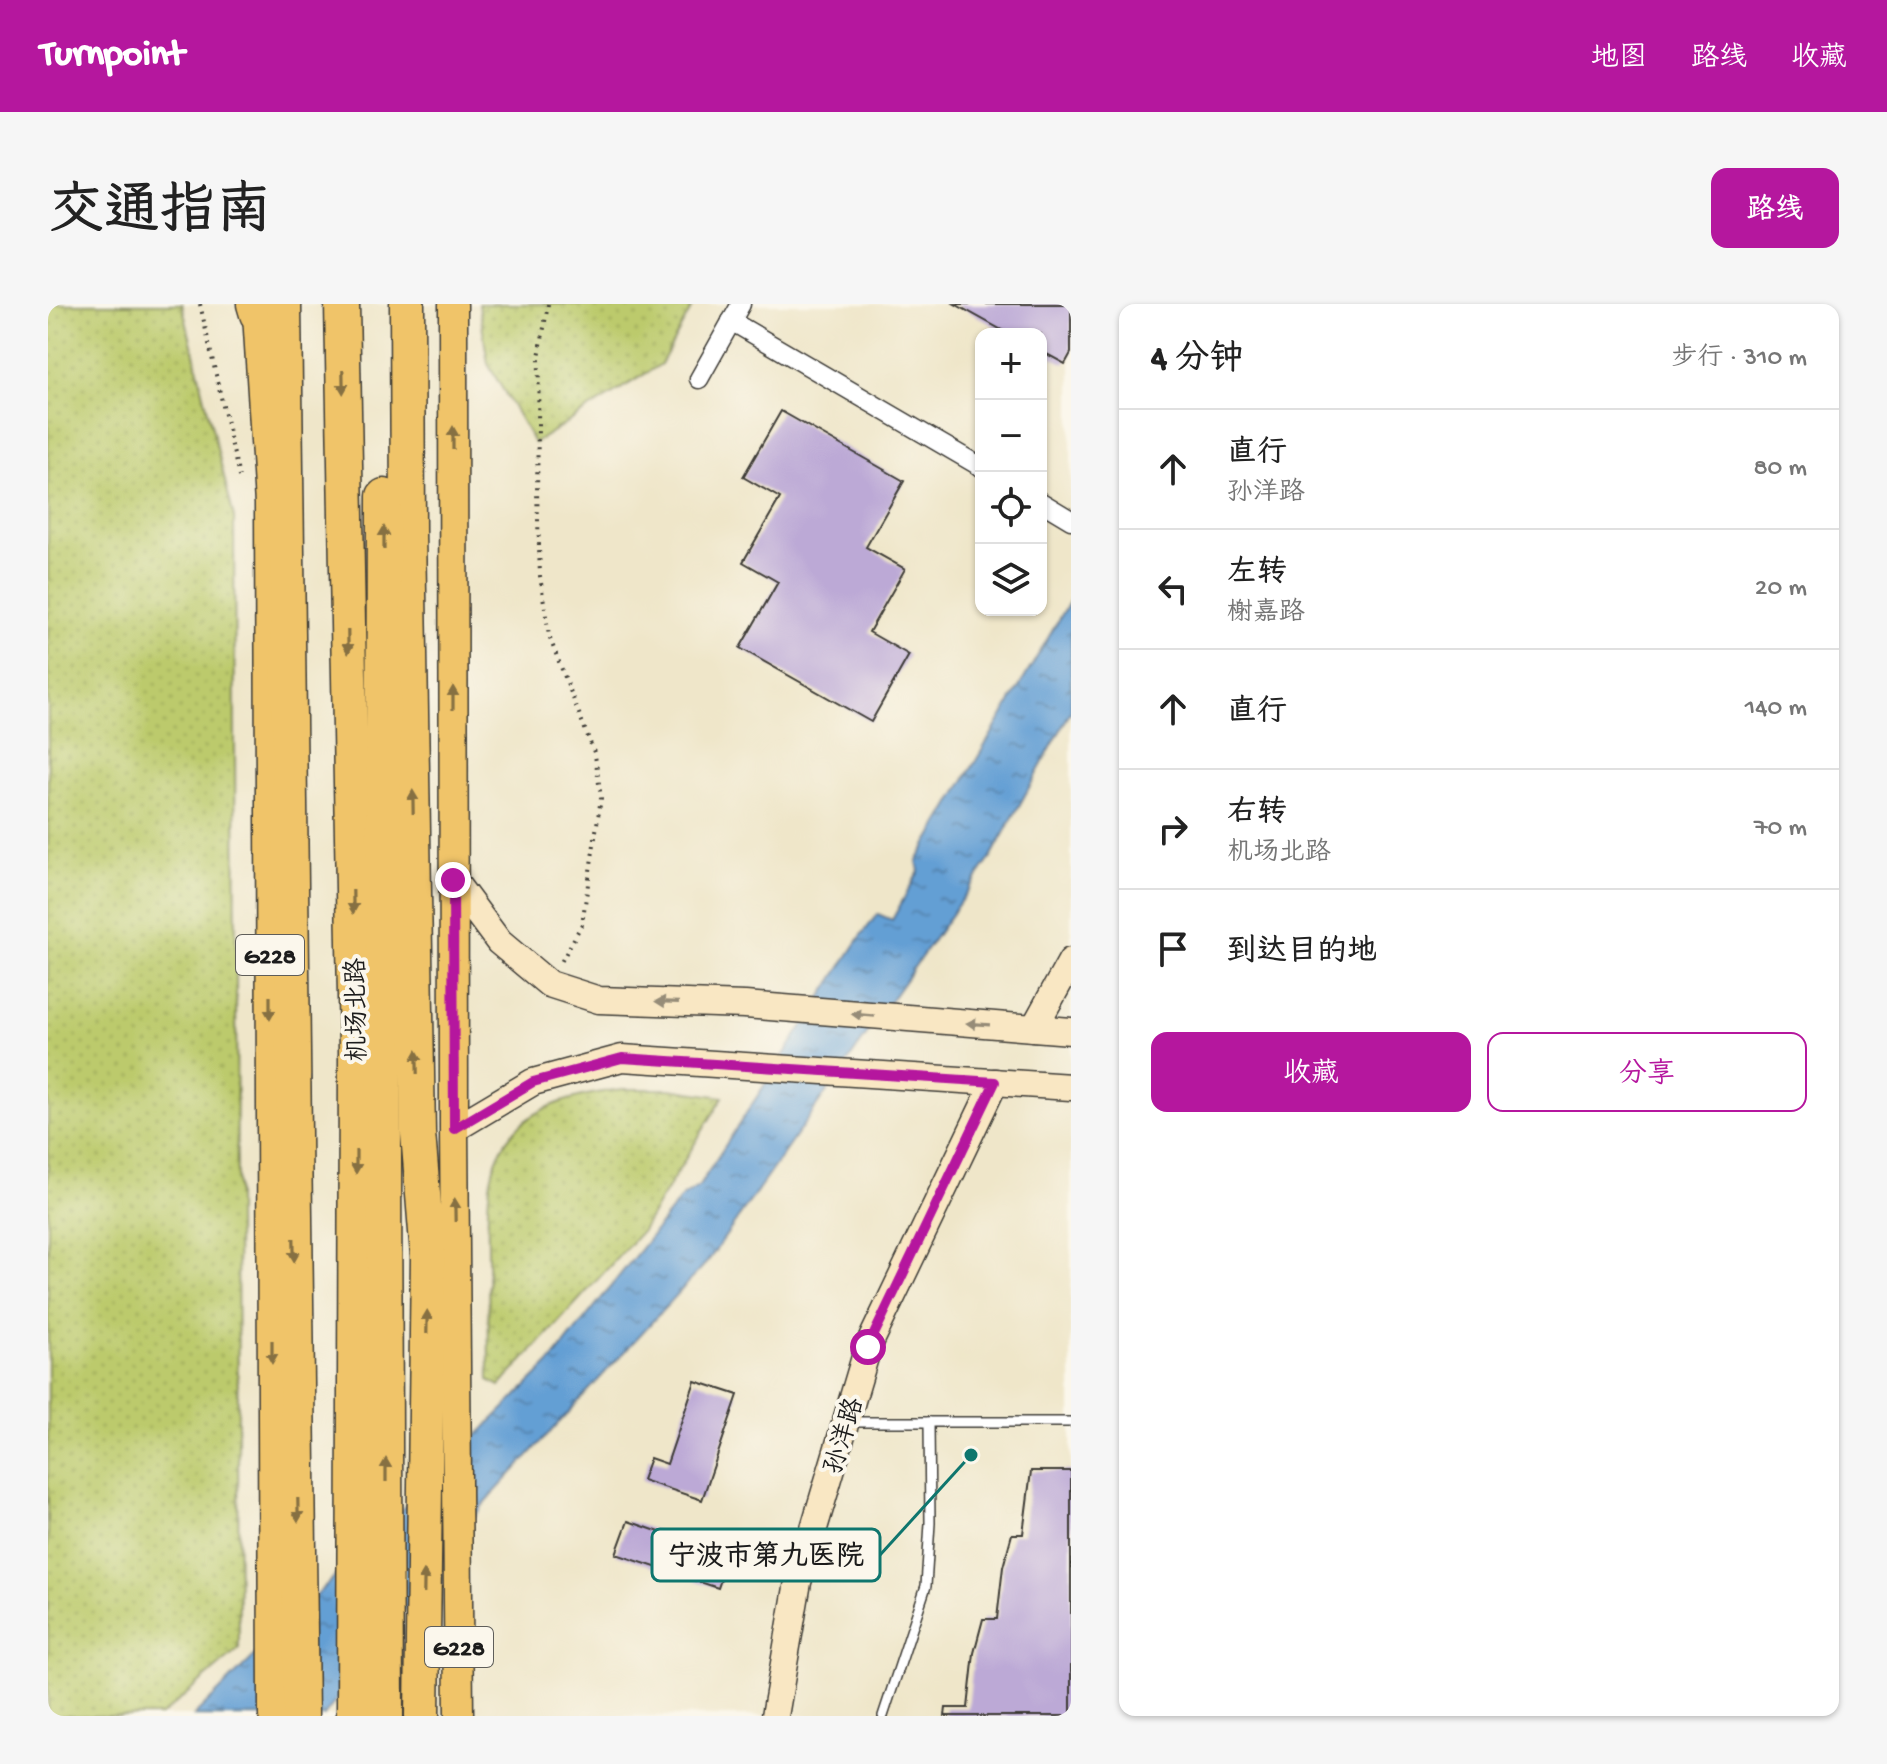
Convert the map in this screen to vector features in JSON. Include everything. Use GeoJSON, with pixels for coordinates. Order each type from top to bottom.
{"type":"FeatureCollection","features":[{"type":"Feature","properties":{"kind":"highway","name":"机场北路"},"geometry":{"type":"LineString","coordinates":[[342,304],[356,1050],[354,1716]]}},
{"type":"Feature","properties":{"kind":"highway","name":"机场北路"},"geometry":{"type":"LineString","coordinates":[[385,304],[383,893],[386,1716]]}},
{"type":"Feature","properties":{"kind":"highway"},"geometry":{"type":"LineString","coordinates":[[407,304],[418,1118],[428,1256],[422,1716]]}},
{"type":"Feature","properties":{"kind":"highway"},"geometry":{"type":"LineString","coordinates":[[263,307],[301,1716]]}},
{"type":"Feature","properties":{"kind":"main road","name":"G228"},"geometry":{"type":"LineString","coordinates":[[453,304],[454,1129],[459,1716]]}},
{"type":"Feature","properties":{"kind":"main road","name":"G228"},"geometry":{"type":"LineString","coordinates":[[263,307],[269,504],[273,1716]]}},
{"type":"Feature","properties":{"kind":"main road"},"geometry":{"type":"LineString","coordinates":[[453,880],[499,942],[549,984],[599,1000],[745,1005],[1071,1031]]}},
{"type":"Feature","properties":{"kind":"main road"},"geometry":{"type":"LineString","coordinates":[[1034,1028],[1071,961]]}},
{"type":"Feature","properties":{"kind":"main road"},"geometry":{"type":"LineString","coordinates":[[454,1129],[533,1082],[622,1058],[1071,1087]]}},
{"type":"Feature","properties":{"kind":"main road","name":"孙洋路"},"geometry":{"type":"LineString","coordinates":[[775,1716],[798,1582],[868,1347],[995,1082]]}},
{"type":"Feature","properties":{"kind":"street"},"geometry":{"type":"LineString","coordinates":[[699,379],[741,304]]}},
{"type":"Feature","properties":{"kind":"street"},"geometry":{"type":"LineString","coordinates":[[731,321],[975,463]]}},
{"type":"Feature","properties":{"kind":"street"},"geometry":{"type":"LineString","coordinates":[[1047,506],[1071,520]]}},
{"type":"Feature","properties":{"kind":"lane"},"geometry":{"type":"LineString","coordinates":[[846,1422],[1071,1422]]}},
{"type":"Feature","properties":{"kind":"lane"},"geometry":{"type":"LineString","coordinates":[[883,1716],[926,1586],[930,1523],[929,1422]]}},
{"type":"Feature","properties":{"kind":"path"},"geometry":{"type":"LineString","coordinates":[[200,304],[240,480]]}},
{"type":"Feature","properties":{"kind":"path"},"geometry":{"type":"LineString","coordinates":[[548,304],[539,357],[537,492],[540,576],[549,636],[595,755],[601,798],[582,924],[549,984]]}},
{"type":"Feature","properties":{"kind":"green space"},"geometry":{"type":"Polygon","coordinates":[[[48,304],[182,304],[234,518],[239,1649],[161,1716],[48,1716],[48,304]]]}},
{"type":"Feature","properties":{"kind":"green space"},"geometry":{"type":"Polygon","coordinates":[[[479,304],[694,304],[661,364],[534,443],[488,364],[479,304]]]}},
{"type":"Feature","properties":{"kind":"green space"},"geometry":{"type":"Polygon","coordinates":[[[623,1089],[670,1089],[723,1097],[641,1232],[500,1386],[489,1380],[488,1201],[493,1171],[501,1150],[512,1133],[543,1109],[582,1096],[623,1089]]]}},
{"type":"Feature","properties":{"kind":"water"},"geometry":{"type":"Polygon","coordinates":[[[1071,599],[1071,711],[990,859],[708,1261],[483,1505],[324,1716],[194,1716],[549,1364],[682,1197],[699,1186],[863,933],[878,914],[892,920],[919,871],[917,861],[1071,599]]]}},
{"type":"Feature","properties":{"kind":"building"},"geometry":{"type":"Polygon","coordinates":[[[955,304],[1071,304],[1071,353],[1065,364],[1047,354],[1047,328],[998,328],[955,304]]]}},
{"type":"Feature","properties":{"kind":"building"},"geometry":{"type":"Polygon","coordinates":[[[781,411],[904,481],[866,547],[905,569],[869,632],[909,655],[871,722],[740,648],[778,582],[743,562],[780,498],[743,477],[781,411]]]}},
{"type":"Feature","properties":{"kind":"building"},"geometry":{"type":"Polygon","coordinates":[[[695,1381],[738,1395],[702,1500],[642,1480],[650,1458],[667,1464],[695,1381]]]}},
{"type":"Feature","properties":{"kind":"building"},"geometry":{"type":"Polygon","coordinates":[[[1031,1471],[1071,1471],[1071,1716],[945,1716],[946,1708],[968,1708],[974,1653],[983,1619],[997,1619],[1003,1567],[1012,1534],[1023,1534],[1031,1471]]]}},
{"type":"Feature","properties":{"kind":"building"},"geometry":{"type":"Polygon","coordinates":[[[628,1521],[729,1556],[718,1588],[616,1554],[628,1521]]]}},
{"type":"Feature","properties":{"kind":"place","name":"宁波市第九医院"},"geometry":{"type":"Point","coordinates":[971,1455]}},
{"type":"Feature","properties":{"kind":"route"},"geometry":{"type":"LineString","coordinates":[[453,880],[454,1129],[533,1082],[622,1058],[995,1082],[868,1347]]}}]}
